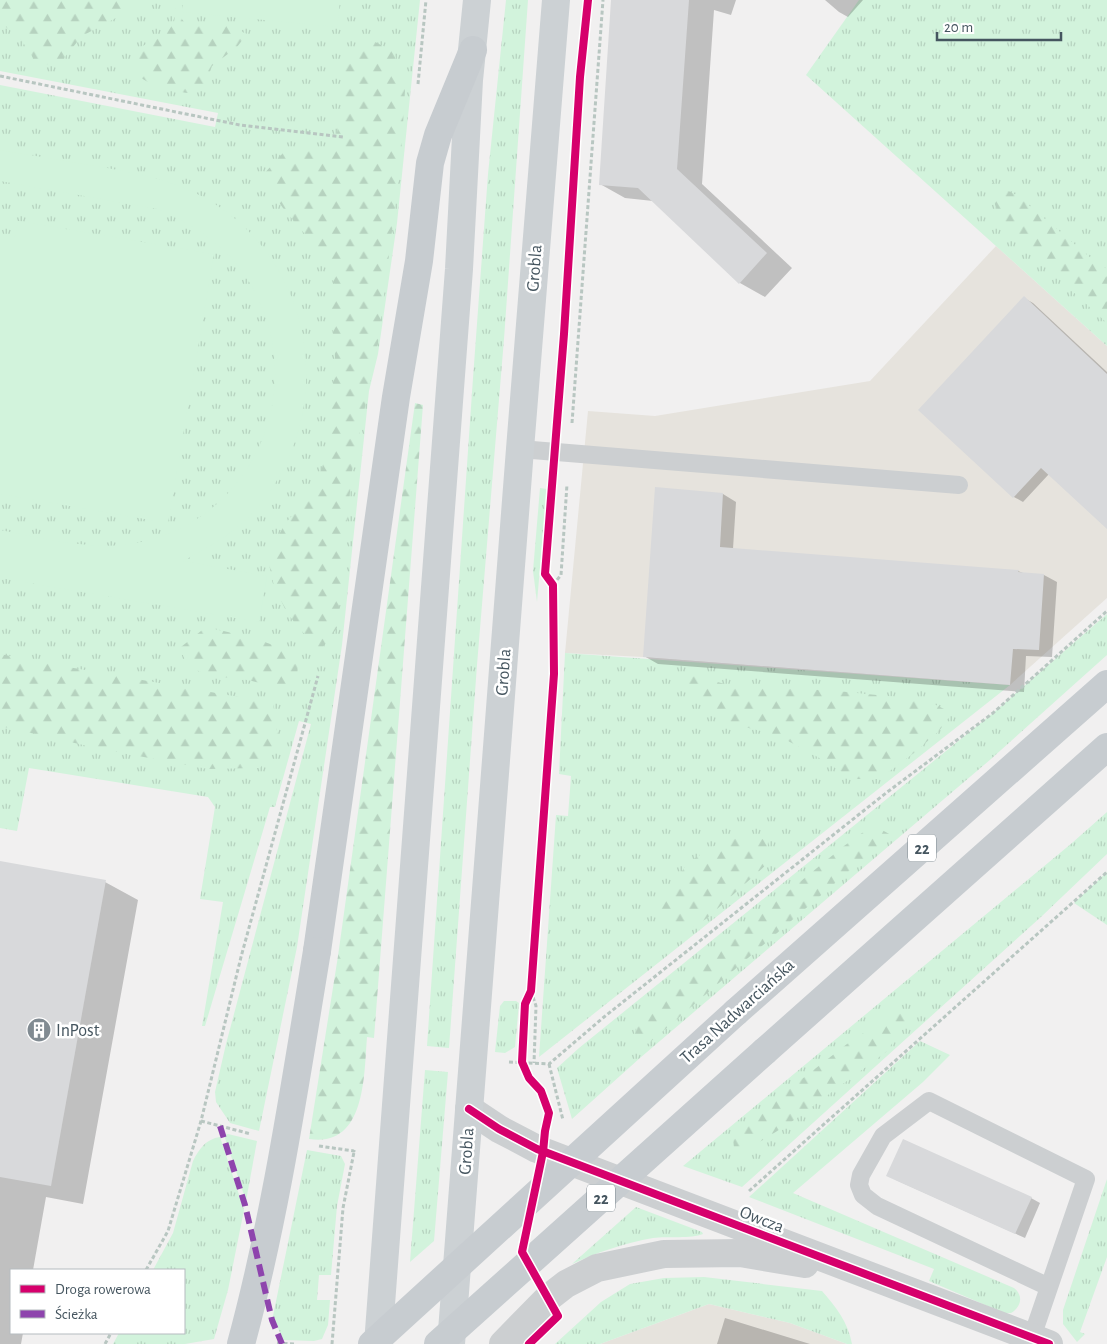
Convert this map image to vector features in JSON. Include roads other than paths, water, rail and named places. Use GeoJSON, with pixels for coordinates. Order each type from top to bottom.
{"type":"FeatureCollection","features":[{"type":"Feature","properties":{"kind":"main road"},"geometry":{"type":"LineString","coordinates":[[378,1344],[459,269],[468,80],[473,50],[477,0]]}},
{"type":"Feature","properties":{"kind":"main road","name":"Grobla"},"geometry":{"type":"LineString","coordinates":[[451,1344],[556,0]]}},
{"type":"Feature","properties":{"kind":"main road"},"geometry":{"type":"LineString","coordinates":[[241,1344],[264,1250],[317,952],[396,396],[419,261],[430,163],[438,135],[473,50]]}},
{"type":"Feature","properties":{"kind":"main road","name":"Trasa Nadwarciańska"},"geometry":{"type":"LineString","coordinates":[[372,1344],[736,1012],[1107,684]]}},
{"type":"Feature","properties":{"kind":"main road","name":"22"},"geometry":{"type":"LineString","coordinates":[[438,1344],[1107,747]]}},
{"type":"Feature","properties":{"kind":"street","name":"Owcza"},"geometry":{"type":"LineString","coordinates":[[469,1109],[499,1129],[537,1149],[1040,1341]]}},
{"type":"Feature","properties":{"kind":"street","name":"Owcza"},"geometry":{"type":"LineString","coordinates":[[503,1344],[548,1298],[566,1284],[598,1268],[664,1254],[740,1253],[858,1272]]}},
{"type":"Feature","properties":{"kind":"lane"},"geometry":{"type":"LineString","coordinates":[[520,449],[960,486]]}},
{"type":"Feature","properties":{"kind":"lane"},"geometry":{"type":"LineString","coordinates":[[1040,1341],[1049,1287],[1086,1180],[929,1101],[883,1136],[862,1175],[859,1185],[863,1195],[877,1206],[1049,1287]]}},
{"type":"Feature","properties":{"kind":"place","name":"InPost"},"geometry":{"type":"Point","coordinates":[39,1030]}}]}
